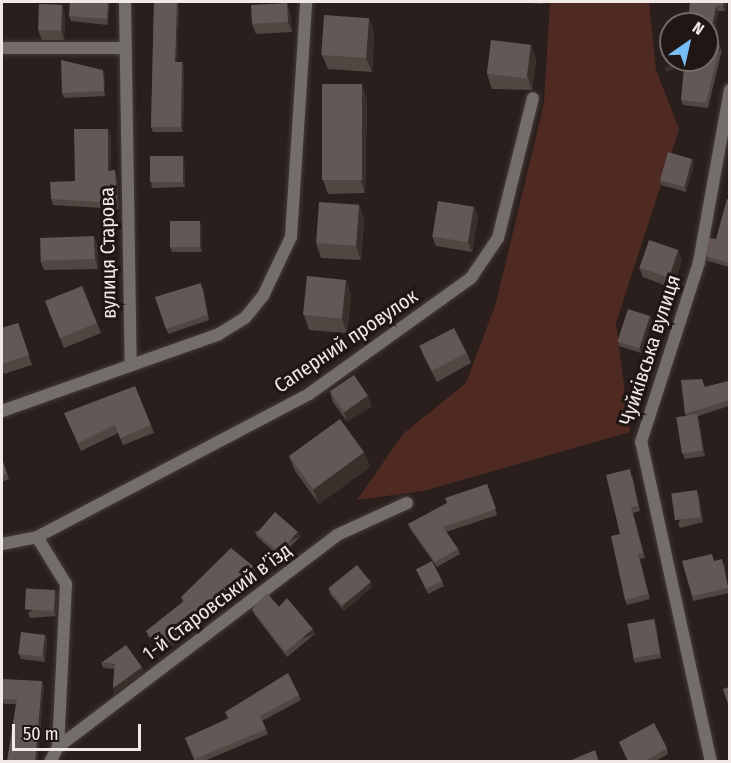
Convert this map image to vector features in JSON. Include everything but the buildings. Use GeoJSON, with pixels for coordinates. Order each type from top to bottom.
{"type":"FeatureCollection","features":[{"type":"Feature","properties":{"kind":"street","name":"вулиця Старова"},"geometry":{"type":"LineString","coordinates":[[125,2],[131,365]]}},
{"type":"Feature","properties":{"kind":"street"},"geometry":{"type":"LineString","coordinates":[[2,411],[219,334],[245,318],[263,296],[291,237],[306,2]]}},
{"type":"Feature","properties":{"kind":"street"},"geometry":{"type":"LineString","coordinates":[[2,48],[125,48]]}},
{"type":"Feature","properties":{"kind":"street","name":"Чуйківська вулиця"},"geometry":{"type":"LineString","coordinates":[[711,762],[641,442],[699,262],[729,90]]}},
{"type":"Feature","properties":{"kind":"street","name":"Саперний провулок"},"geometry":{"type":"LineString","coordinates":[[2,544],[37,537],[309,394],[471,278],[498,238],[533,98]]}},
{"type":"Feature","properties":{"kind":"street","name":"1-й Старовський в’їзд"},"geometry":{"type":"LineString","coordinates":[[58,747],[337,535],[407,503]]}},
{"type":"Feature","properties":{"kind":"street"},"geometry":{"type":"LineString","coordinates":[[37,537],[66,584],[58,747],[50,762]]}},
{"type":"Feature","properties":{"kind":"shaded area"},"geometry":{"type":"Polygon","coordinates":[[[550,2],[649,2],[656,70],[679,129],[616,323],[630,432],[423,491],[357,500],[403,434],[466,383],[496,303],[544,103],[550,2]]]}}]}
